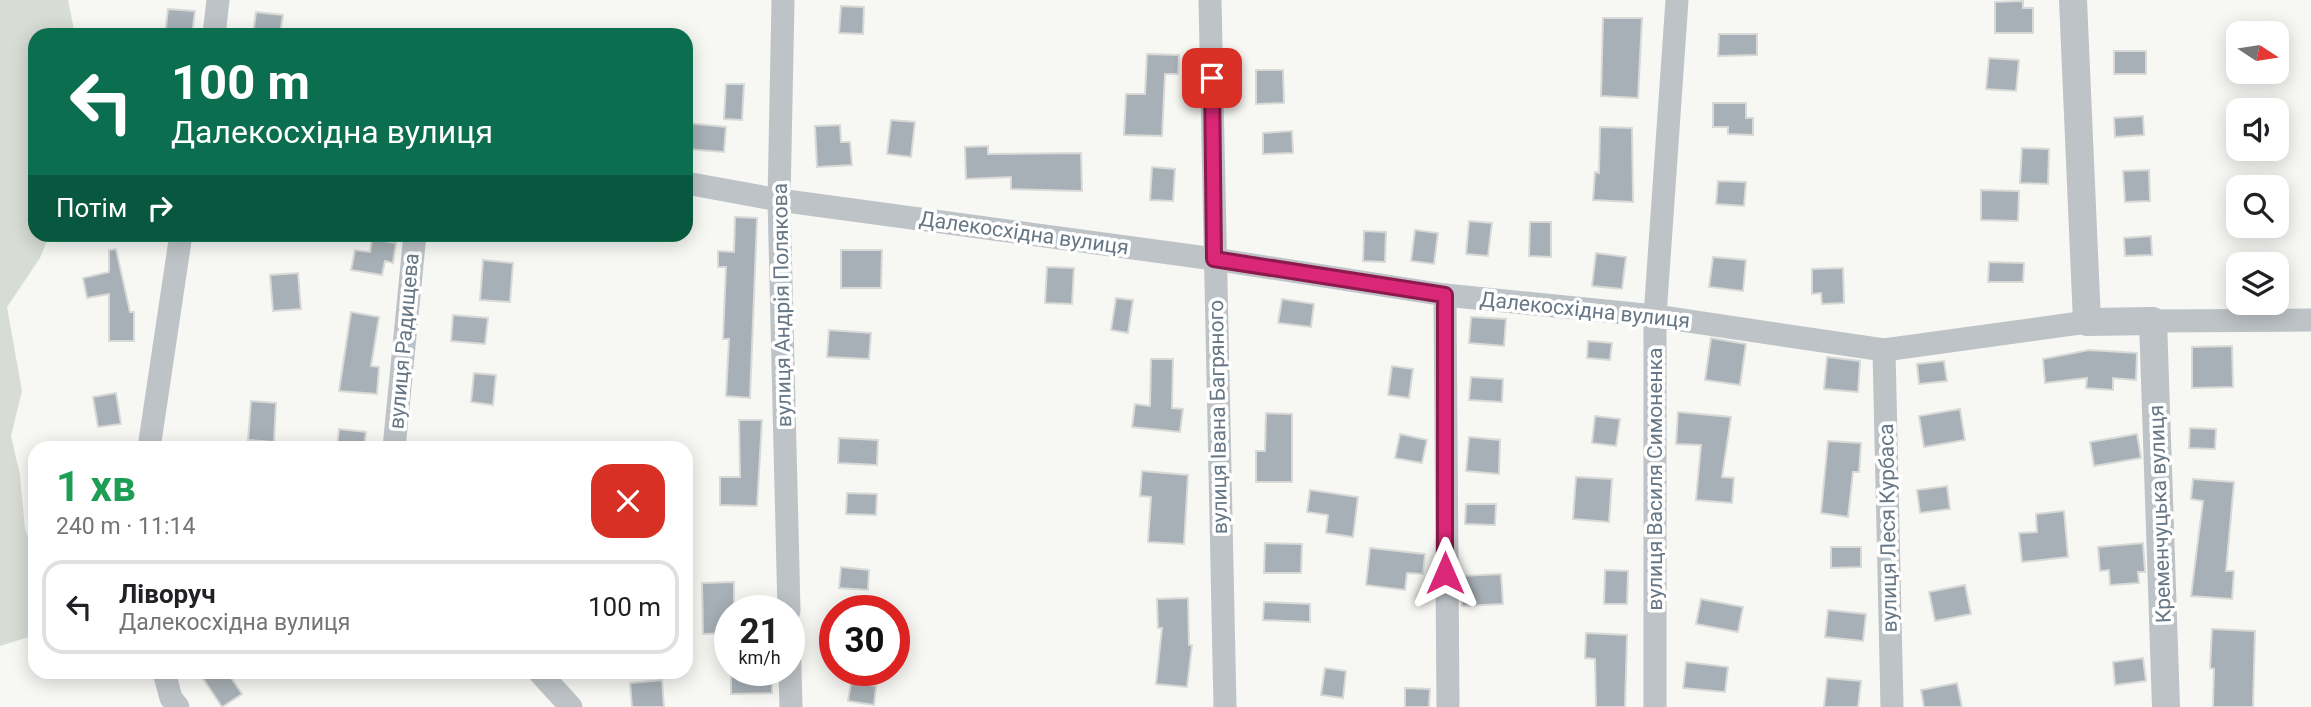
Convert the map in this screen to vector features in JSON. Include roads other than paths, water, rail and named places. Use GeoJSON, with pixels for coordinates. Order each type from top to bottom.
{"type":"FeatureCollection","features":[{"type":"Feature","properties":{"kind":"street"},"geometry":{"type":"LineString","coordinates":[[215,28],[218,0]]}},
{"type":"Feature","properties":{"kind":"street","name":"вулиця Андрія Полякова"},"geometry":{"type":"LineString","coordinates":[[783,0],[779,200],[789,595]]}},
{"type":"Feature","properties":{"kind":"street","name":"вулиця Івана Багряного"},"geometry":{"type":"LineString","coordinates":[[1210,0],[1225,707]]}},
{"type":"Feature","properties":{"kind":"street","name":"вулиця Василя Симоненка"},"geometry":{"type":"LineString","coordinates":[[1655,707],[1655,316],[1677,0]]}},
{"type":"Feature","properties":{"kind":"street"},"geometry":{"type":"LineString","coordinates":[[2073,0],[2087,322]]}},
{"type":"Feature","properties":{"kind":"street"},"geometry":{"type":"LineString","coordinates":[[693,184],[779,200]]}},
{"type":"Feature","properties":{"kind":"street","name":"Далекосхідна вулиця"},"geometry":{"type":"LineString","coordinates":[[779,200],[1214,259],[1445,295],[1655,316],[1884,350],[2087,322],[2311,320]]}},
{"type":"Feature","properties":{"kind":"street"},"geometry":{"type":"LineString","coordinates":[[150,441],[180,242]]}},
{"type":"Feature","properties":{"kind":"street","name":"вулиця Радищева"},"geometry":{"type":"LineString","coordinates":[[395,441],[414,242]]}},
{"type":"Feature","properties":{"kind":"street"},"geometry":{"type":"LineString","coordinates":[[1445,295],[1448,707]]}},
{"type":"Feature","properties":{"kind":"street","name":"Кременчуцька вулиця"},"geometry":{"type":"LineString","coordinates":[[2153,321],[2166,707]]}},
{"type":"Feature","properties":{"kind":"street","name":"вулиця Леся Курбаса"},"geometry":{"type":"LineString","coordinates":[[1884,350],[1892,707]]}},
{"type":"Feature","properties":{"kind":"street"},"geometry":{"type":"LineString","coordinates":[[166,679],[171,698],[178,707]]}},
{"type":"Feature","properties":{"kind":"street"},"geometry":{"type":"LineString","coordinates":[[545,679],[571,707]]}},
{"type":"Feature","properties":{"kind":"street"},"geometry":{"type":"LineString","coordinates":[[790,686],[791,707]]}}]}
